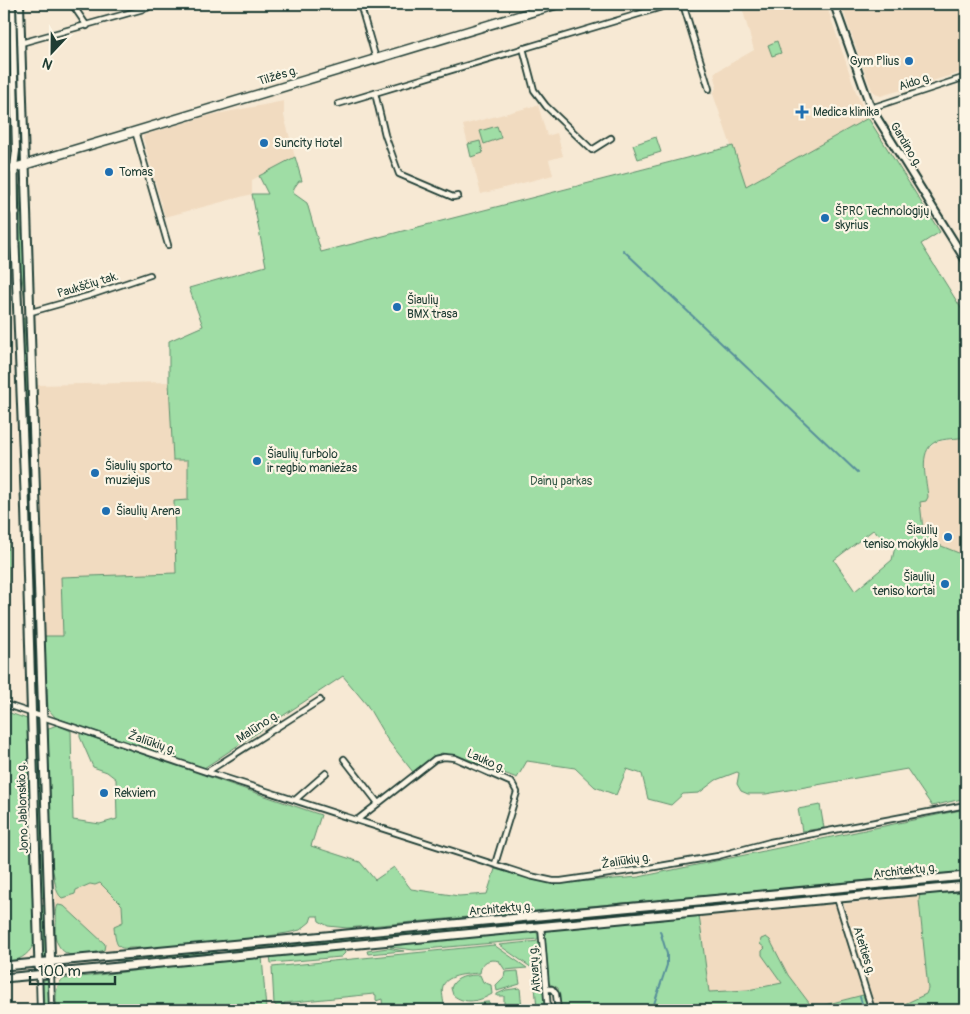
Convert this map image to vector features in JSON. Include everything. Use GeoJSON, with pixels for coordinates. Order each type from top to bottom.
{"type":"FeatureCollection","features":[{"type":"Feature","properties":{"kind":"highway","name":"Tilžės g."},"geometry":{"type":"LineString","coordinates":[[4,171],[558,4]]}},
{"type":"Feature","properties":{"kind":"highway"},"geometry":{"type":"LineString","coordinates":[[4,193],[15,213]]}},
{"type":"Feature","properties":{"kind":"main road"},"geometry":{"type":"LineString","coordinates":[[12,4],[16,151],[14,167]]}},
{"type":"Feature","properties":{"kind":"main road"},"geometry":{"type":"LineString","coordinates":[[20,4],[25,164]]}},
{"type":"Feature","properties":{"kind":"main road","name":"Gardino g."},"geometry":{"type":"LineString","coordinates":[[834,4],[871,108],[966,261]]}},
{"type":"Feature","properties":{"kind":"main road","name":"Jono Jablonskio g."},"geometry":{"type":"LineString","coordinates":[[25,164],[51,973]]}},
{"type":"Feature","properties":{"kind":"main road","name":"Jono Jablonskio g."},"geometry":{"type":"LineString","coordinates":[[14,167],[39,974]]}},
{"type":"Feature","properties":{"kind":"main road"},"geometry":{"type":"LineString","coordinates":[[19,312],[30,312]]}},
{"type":"Feature","properties":{"kind":"main road","name":"Architektų g."},"geometry":{"type":"LineString","coordinates":[[4,966],[966,876]]}},
{"type":"Feature","properties":{"kind":"main road","name":"Architektų g."},"geometry":{"type":"LineString","coordinates":[[4,978],[966,886]]}},
{"type":"Feature","properties":{"kind":"main road"},"geometry":{"type":"LineString","coordinates":[[835,889],[837,898]]}},
{"type":"Feature","properties":{"kind":"main road"},"geometry":{"type":"LineString","coordinates":[[626,908],[627,918]]}},
{"type":"Feature","properties":{"kind":"main road"},"geometry":{"type":"LineString","coordinates":[[459,924],[460,934]]}},
{"type":"Feature","properties":{"kind":"main road"},"geometry":{"type":"LineString","coordinates":[[221,946],[222,956]]}},
{"type":"Feature","properties":{"kind":"main road"},"geometry":{"type":"LineString","coordinates":[[114,957],[115,966]]}},
{"type":"Feature","properties":{"kind":"street"},"geometry":{"type":"LineString","coordinates":[[72,4],[87,26]]}},
{"type":"Feature","properties":{"kind":"street"},"geometry":{"type":"LineString","coordinates":[[21,43],[147,8],[145,4]]}},
{"type":"Feature","properties":{"kind":"street"},"geometry":{"type":"LineString","coordinates":[[360,4],[376,59]]}},
{"type":"Feature","properties":{"kind":"street"},"geometry":{"type":"LineString","coordinates":[[338,104],[672,4]]}},
{"type":"Feature","properties":{"kind":"street"},"geometry":{"type":"LineString","coordinates":[[683,4],[709,89]]}},
{"type":"Feature","properties":{"kind":"street"},"geometry":{"type":"LineString","coordinates":[[523,48],[534,90],[546,106],[592,150],[611,138]]}},
{"type":"Feature","properties":{"kind":"street","name":"Aido g."},"geometry":{"type":"LineString","coordinates":[[871,108],[966,77]]}},
{"type":"Feature","properties":{"kind":"street"},"geometry":{"type":"LineString","coordinates":[[375,92],[385,135],[399,174],[453,197],[458,196]]}},
{"type":"Feature","properties":{"kind":"street"},"geometry":{"type":"LineString","coordinates":[[136,131],[168,245]]}},
{"type":"Feature","properties":{"kind":"street","name":"Paukščių tak."},"geometry":{"type":"LineString","coordinates":[[30,312],[88,296],[150,275]]}},
{"type":"Feature","properties":{"kind":"street","name":"Malūno g."},"geometry":{"type":"LineString","coordinates":[[207,772],[320,700]]}},
{"type":"Feature","properties":{"kind":"street","name":"Žaliūkių g."},"geometry":{"type":"LineString","coordinates":[[4,704],[207,772],[545,880],[561,880],[718,856],[770,842],[966,805]]}},
{"type":"Feature","properties":{"kind":"street","name":"Lauko g."},"geometry":{"type":"LineString","coordinates":[[357,820],[435,759],[444,757],[454,758],[512,783],[516,789],[517,796],[495,864]]}},
{"type":"Feature","properties":{"kind":"street"},"geometry":{"type":"LineString","coordinates":[[344,759],[378,803]]}},
{"type":"Feature","properties":{"kind":"street"},"geometry":{"type":"LineString","coordinates":[[295,800],[326,773]]}},
{"type":"Feature","properties":{"kind":"street","name":"Ateities g."},"geometry":{"type":"LineString","coordinates":[[837,898],[872,1010]]}},
{"type":"Feature","properties":{"kind":"street","name":"Aitvarų g."},"geometry":{"type":"LineString","coordinates":[[541,926],[548,1010]]}},
{"type":"Feature","properties":{"kind":"street"},"geometry":{"type":"LineString","coordinates":[[51,973],[52,1010]]}},
{"type":"Feature","properties":{"kind":"street"},"geometry":{"type":"LineString","coordinates":[[39,974],[40,1010]]}},
{"type":"Feature","properties":{"kind":"street"},"geometry":{"type":"LineString","coordinates":[[546,989],[552,989],[556,994],[558,1010]]}},
{"type":"Feature","properties":{"kind":"shaded area"},"geometry":{"type":"Polygon","coordinates":[[[741,4],[826,4],[863,108],[940,232],[921,244],[932,261],[745,186],[713,94],[717,85],[714,73],[754,50],[741,4]]]}},
{"type":"Feature","properties":{"kind":"shaded area"},"geometry":{"type":"Polygon","coordinates":[[[841,4],[966,4],[966,71],[881,96],[878,95],[872,90],[841,4]]]}},
{"type":"Feature","properties":{"kind":"shaded area"},"geometry":{"type":"Polygon","coordinates":[[[284,101],[284,116],[295,157],[252,180],[252,194],[165,217],[143,138],[144,135],[211,115],[284,101]]]}},
{"type":"Feature","properties":{"kind":"shaded area"},"geometry":{"type":"Polygon","coordinates":[[[538,105],[547,136],[557,133],[563,156],[549,160],[553,175],[481,194],[463,125],[538,105]]]}},
{"type":"Feature","properties":{"kind":"shaded area"},"geometry":{"type":"Polygon","coordinates":[[[169,382],[173,459],[188,459],[188,501],[174,501],[176,573],[61,577],[63,636],[44,636],[36,385],[169,382]]]}},
{"type":"Feature","properties":{"kind":"shaded area","name":"Šiaulių teniso mokykla"},"geometry":{"type":"Polygon","coordinates":[[[966,437],[966,612],[939,545],[930,543],[923,531],[920,502],[927,487],[924,459],[927,451],[936,442],[966,437]]]}},
{"type":"Feature","properties":{"kind":"shaded area"},"geometry":{"type":"Polygon","coordinates":[[[100,883],[122,905],[123,922],[114,926],[115,941],[119,948],[122,949],[102,951],[104,950],[59,905],[56,908],[56,890],[58,895],[67,897],[75,894],[76,890],[90,884],[100,883]]]}},
{"type":"Feature","properties":{"kind":"shaded area"},"geometry":{"type":"Polygon","coordinates":[[[920,894],[928,989],[926,994],[892,1010],[876,1010],[844,904],[920,894]]]}},
{"type":"Feature","properties":{"kind":"shaded area"},"geometry":{"type":"Polygon","coordinates":[[[837,904],[863,995],[802,1010],[782,983],[748,990],[709,992],[699,915],[837,904]]]}},
{"type":"Feature","properties":{"kind":"green space"},"geometry":{"type":"Polygon","coordinates":[[[4,4],[6,4],[10,150],[4,157],[4,4]]]}},
{"type":"Feature","properties":{"kind":"green space"},"geometry":{"type":"Polygon","coordinates":[[[777,41],[781,53],[772,56],[768,45],[777,41]]]}},
{"type":"Feature","properties":{"kind":"green space","name":"Dainų parkas"},"geometry":{"type":"Polygon","coordinates":[[[868,118],[940,232],[921,244],[966,316],[966,437],[946,439],[935,442],[929,447],[924,467],[928,497],[926,501],[920,502],[923,530],[928,530],[930,543],[966,556],[966,798],[932,806],[907,769],[766,794],[748,794],[741,791],[737,784],[739,773],[737,772],[716,780],[699,793],[683,794],[671,805],[648,799],[642,774],[627,769],[616,795],[595,787],[575,768],[527,761],[517,778],[464,758],[442,753],[433,756],[413,772],[387,739],[367,705],[343,676],[204,768],[56,718],[48,709],[44,636],[63,636],[61,577],[176,573],[174,501],[188,500],[188,460],[173,460],[169,341],[203,326],[189,288],[266,266],[252,194],[268,194],[259,176],[295,157],[302,181],[299,181],[293,193],[307,203],[321,252],[733,146],[746,186],[868,118]],[[873,530],[834,560],[855,591],[892,560],[895,547],[873,530]]]}},
{"type":"Feature","properties":{"kind":"green space"},"geometry":{"type":"Polygon","coordinates":[[[497,126],[501,138],[484,144],[480,131],[497,126]]]}},
{"type":"Feature","properties":{"kind":"green space"},"geometry":{"type":"Polygon","coordinates":[[[656,137],[661,152],[638,159],[633,145],[656,137]]]}},
{"type":"Feature","properties":{"kind":"green space"},"geometry":{"type":"Polygon","coordinates":[[[480,141],[483,153],[471,157],[468,144],[480,141]]]}},
{"type":"Feature","properties":{"kind":"green space"},"geometry":{"type":"Polygon","coordinates":[[[18,185],[20,186],[21,225],[25,261],[26,309],[21,269],[18,185]]]}},
{"type":"Feature","properties":{"kind":"green space"},"geometry":{"type":"Polygon","coordinates":[[[4,198],[7,207],[11,251],[8,256],[4,257],[4,198]]]}},
{"type":"Feature","properties":{"kind":"green space"},"geometry":{"type":"Polygon","coordinates":[[[4,279],[8,381],[5,468],[9,561],[6,689],[4,697],[4,279]]]}},
{"type":"Feature","properties":{"kind":"green space"},"geometry":{"type":"Polygon","coordinates":[[[24,318],[28,358],[39,711],[35,709],[22,319],[24,318]]]}},
{"type":"Feature","properties":{"kind":"green space"},"geometry":{"type":"Polygon","coordinates":[[[4,711],[27,719],[34,944],[22,958],[4,962],[4,711]]]}},
{"type":"Feature","properties":{"kind":"green space"},"geometry":{"type":"Polygon","coordinates":[[[36,718],[40,719],[46,896],[42,898],[40,896],[36,718]]]}},
{"type":"Feature","properties":{"kind":"green space"},"geometry":{"type":"Polygon","coordinates":[[[57,725],[71,731],[73,820],[100,824],[117,819],[116,779],[107,772],[93,767],[80,733],[321,815],[311,846],[360,862],[375,880],[394,867],[411,889],[459,896],[487,894],[495,869],[552,884],[639,877],[966,809],[966,871],[932,875],[911,872],[887,878],[833,884],[347,928],[328,926],[319,921],[318,916],[312,916],[310,922],[300,930],[287,933],[238,941],[149,949],[122,948],[117,943],[114,926],[123,922],[122,905],[100,883],[90,884],[76,890],[75,894],[62,898],[56,889],[52,869],[48,732],[49,728],[57,725]]]}},
{"type":"Feature","properties":{"kind":"green space"},"geometry":{"type":"Polygon","coordinates":[[[820,805],[824,828],[802,831],[798,809],[820,805]]]}},
{"type":"Feature","properties":{"kind":"green space"},"geometry":{"type":"Polygon","coordinates":[[[966,878],[966,881],[880,890],[966,878]]]}},
{"type":"Feature","properties":{"kind":"green space"},"geometry":{"type":"Polygon","coordinates":[[[966,892],[966,1010],[892,1010],[926,994],[928,989],[920,894],[966,892]]]}},
{"type":"Feature","properties":{"kind":"green space"},"geometry":{"type":"Polygon","coordinates":[[[832,893],[833,895],[630,912],[832,893]]]}},
{"type":"Feature","properties":{"kind":"green space"},"geometry":{"type":"Polygon","coordinates":[[[43,905],[46,909],[47,954],[45,957],[42,954],[41,908],[43,905]]]}},
{"type":"Feature","properties":{"kind":"green space"},"geometry":{"type":"Polygon","coordinates":[[[58,905],[64,906],[105,944],[104,950],[77,956],[62,950],[56,941],[55,935],[58,905]]]}},
{"type":"Feature","properties":{"kind":"green space"},"geometry":{"type":"Polygon","coordinates":[[[622,912],[623,914],[462,928],[463,927],[622,912]]]}},
{"type":"Feature","properties":{"kind":"green space"},"geometry":{"type":"Polygon","coordinates":[[[699,915],[709,992],[748,990],[782,983],[762,955],[762,951],[765,948],[760,944],[761,939],[766,937],[770,940],[788,975],[813,1008],[863,995],[869,1010],[560,1010],[558,988],[548,983],[544,933],[547,929],[699,915]]]}},
{"type":"Feature","properties":{"kind":"green space"},"geometry":{"type":"Polygon","coordinates":[[[454,928],[455,930],[226,951],[227,949],[454,928]]]}},
{"type":"Feature","properties":{"kind":"green space"},"geometry":{"type":"Polygon","coordinates":[[[533,930],[538,934],[538,939],[414,950],[390,947],[396,944],[533,930]]]}},
{"type":"Feature","properties":{"kind":"green space"},"geometry":{"type":"Polygon","coordinates":[[[539,941],[542,975],[499,945],[539,941]]]}},
{"type":"Feature","properties":{"kind":"green space"},"geometry":{"type":"Polygon","coordinates":[[[494,945],[527,968],[505,970],[499,961],[492,960],[482,966],[480,973],[459,975],[449,979],[442,988],[444,1007],[489,1002],[490,1009],[504,1008],[504,996],[497,996],[497,994],[506,990],[520,988],[522,1009],[537,1008],[535,987],[538,986],[543,989],[545,1010],[383,1010],[382,999],[376,1001],[376,995],[374,994],[284,1003],[284,1009],[281,1010],[274,1004],[272,967],[494,945]]]}},
{"type":"Feature","properties":{"kind":"green space"},"geometry":{"type":"Polygon","coordinates":[[[388,948],[404,951],[368,954],[367,951],[388,948]]]}},
{"type":"Feature","properties":{"kind":"green space"},"geometry":{"type":"Polygon","coordinates":[[[344,949],[345,953],[341,957],[271,963],[270,956],[344,949]]]}},
{"type":"Feature","properties":{"kind":"green space"},"geometry":{"type":"Polygon","coordinates":[[[216,950],[216,953],[116,961],[118,959],[216,950]]]}},
{"type":"Feature","properties":{"kind":"green space"},"geometry":{"type":"Polygon","coordinates":[[[262,956],[266,1010],[57,1010],[57,989],[63,979],[262,956]]]}},
{"type":"Feature","properties":{"kind":"green space"},"geometry":{"type":"Polygon","coordinates":[[[518,971],[520,984],[497,991],[496,985],[504,977],[505,972],[518,971]]]}},
{"type":"Feature","properties":{"kind":"green space"},"geometry":{"type":"Polygon","coordinates":[[[480,975],[483,982],[491,985],[492,994],[483,999],[472,1001],[462,1000],[453,995],[451,988],[456,981],[467,976],[480,975]]]}},
{"type":"Feature","properties":{"kind":"green space"},"geometry":{"type":"Polygon","coordinates":[[[48,980],[49,1010],[44,1010],[43,981],[48,980]]]}},
{"type":"Feature","properties":{"kind":"waterway"},"geometry":{"type":"LineString","coordinates":[[623,250],[858,473]]}},
{"type":"Feature","properties":{"kind":"waterway"},"geometry":{"type":"LineString","coordinates":[[652,1010],[667,965],[667,954],[660,931]]}},
{"type":"Feature","properties":{"kind":"waterway"},"geometry":{"type":"LineString","coordinates":[[860,997],[864,1010]]}},
{"type":"Feature","properties":{"kind":"place","name":"Gym Plius"},"geometry":{"type":"Point","coordinates":[909,61]}},
{"type":"Feature","properties":{"kind":"place","name":"Medica klinika"},"geometry":{"type":"Point","coordinates":[802,112]}},
{"type":"Feature","properties":{"kind":"place","name":"Suncity Hotel"},"geometry":{"type":"Point","coordinates":[264,143]}},
{"type":"Feature","properties":{"kind":"place","name":"Tomas"},"geometry":{"type":"Point","coordinates":[109,172]}},
{"type":"Feature","properties":{"kind":"place","name":"ŠPRC Technologijų skyrius"},"geometry":{"type":"Point","coordinates":[825,218]}},
{"type":"Feature","properties":{"kind":"place","name":"Šiaulių BMX trasa"},"geometry":{"type":"Point","coordinates":[397,307]}},
{"type":"Feature","properties":{"kind":"place","name":"Šiaulių furbolo ir regbio maniežas"},"geometry":{"type":"Point","coordinates":[257,461]}},
{"type":"Feature","properties":{"kind":"place","name":"Šiaulių sporto muziejus"},"geometry":{"type":"Point","coordinates":[95,473]}},
{"type":"Feature","properties":{"kind":"place","name":"Šiaulių Arena"},"geometry":{"type":"Point","coordinates":[106,511]}},
{"type":"Feature","properties":{"kind":"place","name":"Šiaulių teniso mokykla"},"geometry":{"type":"Point","coordinates":[948,537]}},
{"type":"Feature","properties":{"kind":"place","name":"Šiaulių teniso kortai"},"geometry":{"type":"Point","coordinates":[945,584]}},
{"type":"Feature","properties":{"kind":"place","name":"Rekviem"},"geometry":{"type":"Point","coordinates":[104,793]}}]}
